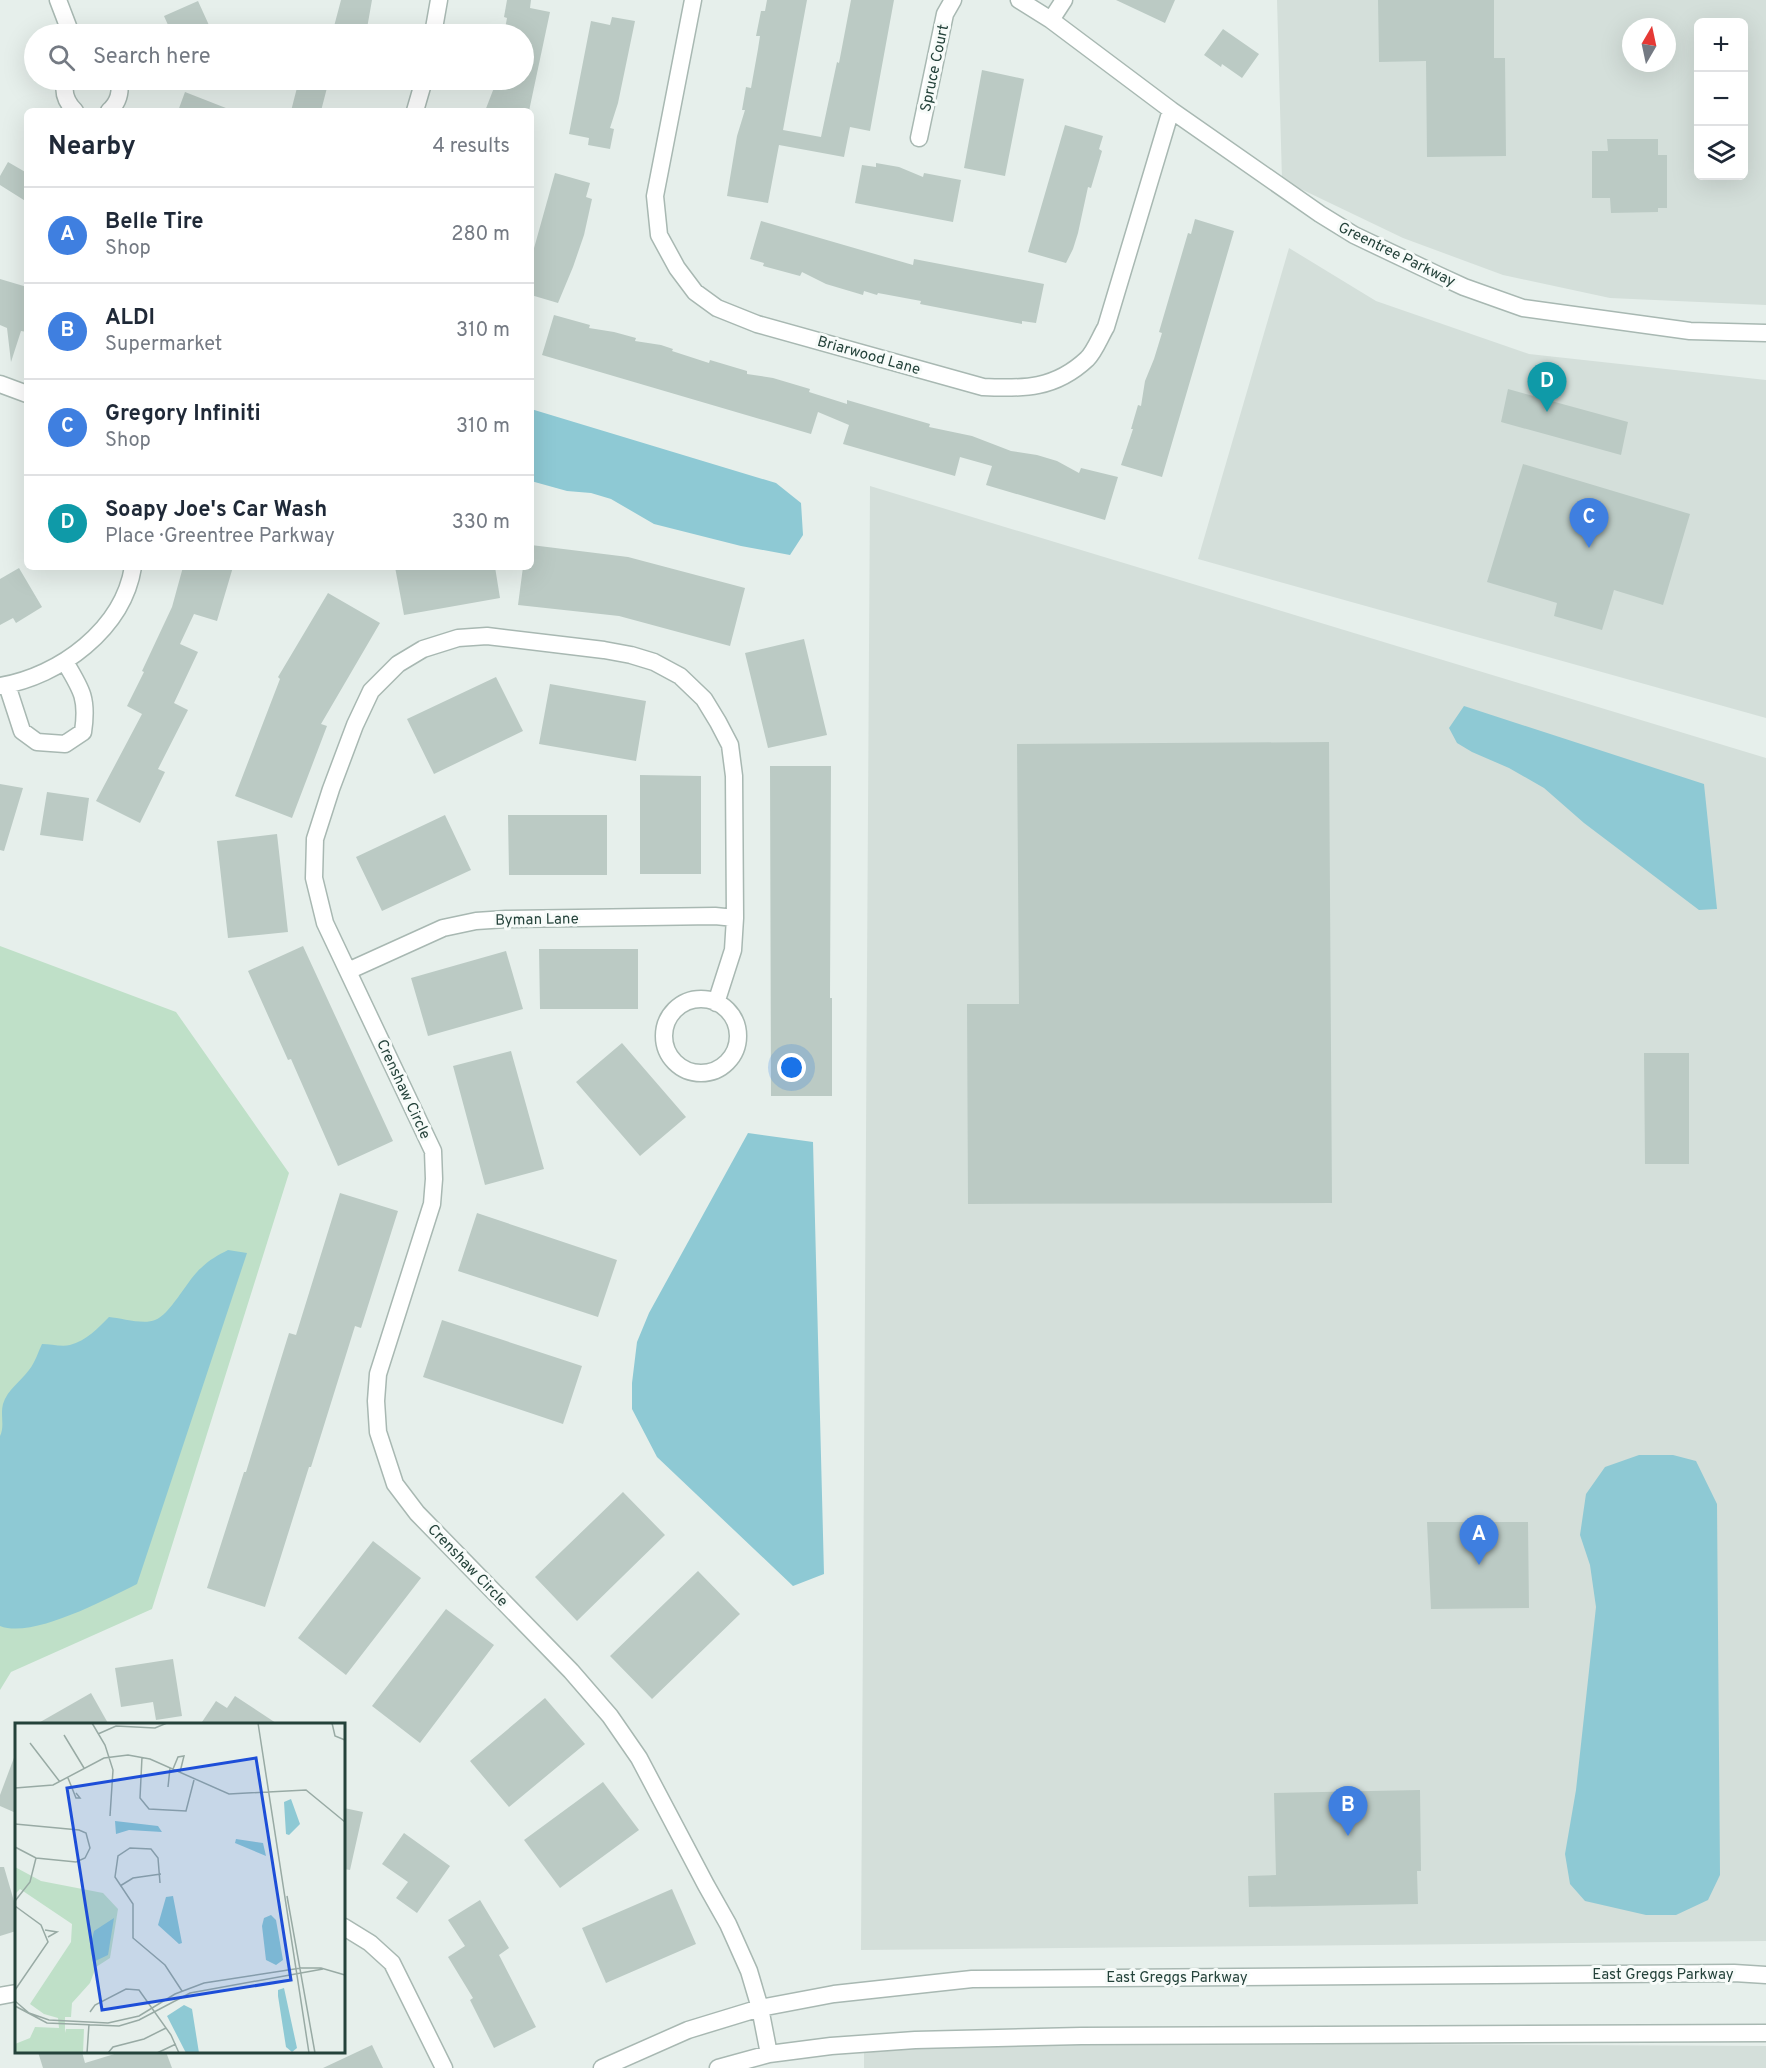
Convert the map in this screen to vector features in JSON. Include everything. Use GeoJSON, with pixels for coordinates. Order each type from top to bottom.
{"type":"FeatureCollection","features":[{"type":"Feature","properties":{"kind":"street"},"geometry":{"type":"LineString","coordinates":[[58,0],[67,24]]}},
{"type":"Feature","properties":{"kind":"street"},"geometry":{"type":"LineString","coordinates":[[435,24],[439,0]]}},
{"type":"Feature","properties":{"kind":"street","name":"Briarwood Lane"},"geometry":{"type":"LineString","coordinates":[[693,0],[655,196],[660,235],[677,268],[695,292],[717,308],[757,324],[983,387],[1014,388],[1054,382],[1088,358],[1106,327],[1171,110]]}},
{"type":"Feature","properties":{"kind":"street","name":"Spruce Court"},"geometry":{"type":"LineString","coordinates":[[919,138],[945,14],[953,0]]}},
{"type":"Feature","properties":{"kind":"street","name":"Greentree Parkway"},"geometry":{"type":"LineString","coordinates":[[1019,0],[1051,20],[1171,110],[1320,214],[1345,230],[1464,287],[1523,308],[1586,318],[1690,331],[1766,333]]}},
{"type":"Feature","properties":{"kind":"street"},"geometry":{"type":"LineString","coordinates":[[1051,20],[1064,0]]}},
{"type":"Feature","properties":{"kind":"street"},"geometry":{"type":"LineString","coordinates":[[65,90],[64,94],[72,108]]}},
{"type":"Feature","properties":{"kind":"street"},"geometry":{"type":"LineString","coordinates":[[112,108],[119,99],[120,90]]}},
{"type":"Feature","properties":{"kind":"street"},"geometry":{"type":"LineString","coordinates":[[416,108],[421,90]]}},
{"type":"Feature","properties":{"kind":"street"},"geometry":{"type":"LineString","coordinates":[[0,384],[24,393]]}},
{"type":"Feature","properties":{"kind":"street"},"geometry":{"type":"LineString","coordinates":[[65,662],[79,686],[86,711],[83,732],[64,744],[37,742],[22,731],[4,686],[30,678],[65,662],[87,646],[112,617],[130,581],[132,570]]}},
{"type":"Feature","properties":{"kind":"street","name":"Crenshaw Circle"},"geometry":{"type":"LineString","coordinates":[[716,1003],[734,950],[734,776],[730,745],[704,699],[680,676],[654,662],[631,655],[487,636],[458,638],[423,649],[398,664],[371,692],[355,725],[315,838],[314,878],[325,923],[433,1151],[432,1204],[378,1374],[376,1401],[378,1432],[395,1484],[417,1513],[571,1671],[610,1716],[633,1749],[728,1924],[749,1971],[760,2008],[769,2054]]}},
{"type":"Feature","properties":{"kind":"street","name":"Byman Lane"},"geometry":{"type":"LineString","coordinates":[[348,971],[443,928],[476,921],[715,916],[735,918]]}},
{"type":"Feature","properties":{"kind":"street"},"geometry":{"type":"LineString","coordinates":[[702,999],[716,1003],[732,1017],[737,1040],[734,1052],[718,1069],[706,1073],[682,1069],[666,1050],[665,1026],[670,1015],[679,1006],[690,1001],[702,999]]}},
{"type":"Feature","properties":{"kind":"street"},"geometry":{"type":"LineString","coordinates":[[345,1927],[370,1943],[392,1963],[444,2068]]}},
{"type":"Feature","properties":{"kind":"street","name":"East Greggs Parkway"},"geometry":{"type":"LineString","coordinates":[[602,2068],[688,2030],[760,2008],[834,1994],[972,1979],[1734,1973],[1766,1975]]}},
{"type":"Feature","properties":{"kind":"street"},"geometry":{"type":"LineString","coordinates":[[0,1996],[15,1993]]}},
{"type":"Feature","properties":{"kind":"street"},"geometry":{"type":"LineString","coordinates":[[718,2068],[769,2054],[831,2046],[915,2040],[1081,2036],[1766,2033]]}},
{"type":"Feature","properties":{"kind":"shaded area"},"geometry":{"type":"Polygon","coordinates":[[[1277,0],[1766,0],[1766,305],[1610,298],[1503,275],[1403,238],[1282,180],[1277,0]]]}},
{"type":"Feature","properties":{"kind":"shaded area"},"geometry":{"type":"Polygon","coordinates":[[[1289,248],[1376,301],[1529,354],[1766,380],[1766,718],[1198,559],[1289,248]]]}},
{"type":"Feature","properties":{"kind":"shaded area"},"geometry":{"type":"Polygon","coordinates":[[[870,486],[1766,758],[1766,1941],[861,1950],[870,486]]]}},
{"type":"Feature","properties":{"kind":"shaded area"},"geometry":{"type":"Polygon","coordinates":[[[864,2041],[1766,2046],[1766,2068],[864,2068],[864,2041]]]}},
{"type":"Feature","properties":{"kind":"green space"},"geometry":{"type":"Polygon","coordinates":[[[0,946],[176,1012],[289,1173],[152,1609],[11,1672],[0,1690],[0,946]]]}},
{"type":"Feature","properties":{"kind":"water"},"geometry":{"type":"Polygon","coordinates":[[[534,410],[776,483],[801,503],[803,535],[790,555],[741,546],[654,524],[611,499],[591,493],[567,491],[534,482],[534,410]]]}},
{"type":"Feature","properties":{"kind":"water"},"geometry":{"type":"Polygon","coordinates":[[[1464,706],[1704,784],[1717,909],[1699,910],[1584,823],[1544,788],[1457,743],[1449,728],[1464,706]]]}},
{"type":"Feature","properties":{"kind":"water"},"geometry":{"type":"Polygon","coordinates":[[[748,1133],[813,1142],[824,1574],[793,1586],[657,1457],[632,1409],[632,1383],[637,1342],[649,1313],[748,1133]]]}},
{"type":"Feature","properties":{"kind":"water"},"geometry":{"type":"Polygon","coordinates":[[[228,1250],[247,1253],[137,1584],[69,1616],[50,1622],[14,1629],[0,1626],[0,1436],[2,1408],[8,1394],[31,1367],[42,1344],[63,1346],[76,1343],[91,1334],[109,1317],[139,1322],[161,1317],[201,1268],[228,1250]]]}},
{"type":"Feature","properties":{"kind":"water"},"geometry":{"type":"Polygon","coordinates":[[[1639,1455],[1673,1455],[1696,1461],[1717,1504],[1720,1875],[1708,1900],[1676,1915],[1646,1915],[1585,1901],[1570,1884],[1565,1854],[1576,1790],[1596,1607],[1590,1565],[1580,1535],[1586,1494],[1605,1467],[1639,1455]]]}},
{"type":"Feature","properties":{"kind":"building"},"geometry":{"type":"Polygon","coordinates":[[[341,0],[372,0],[368,24],[335,24],[341,0]]]}},
{"type":"Feature","properties":{"kind":"building"},"geometry":{"type":"Polygon","coordinates":[[[507,0],[531,0],[530,8],[550,12],[534,87],[534,24],[506,24],[507,18],[504,17],[507,0]]]}},
{"type":"Feature","properties":{"kind":"building"},"geometry":{"type":"Polygon","coordinates":[[[767,0],[807,0],[783,130],[821,137],[851,0],[894,0],[870,131],[850,127],[844,157],[779,145],[768,203],[727,196],[737,136],[745,110],[742,110],[746,87],[751,88],[760,36],[756,36],[761,11],[765,11],[767,0]]]}},
{"type":"Feature","properties":{"kind":"building"},"geometry":{"type":"Polygon","coordinates":[[[1116,0],[1175,0],[1165,23],[1116,0]]]}},
{"type":"Feature","properties":{"kind":"building"},"geometry":{"type":"Polygon","coordinates":[[[1378,0],[1494,0],[1494,58],[1505,58],[1506,156],[1427,157],[1426,61],[1379,62],[1378,0]]]}},
{"type":"Feature","properties":{"kind":"building"},"geometry":{"type":"Polygon","coordinates":[[[198,1],[208,24],[168,24],[164,16],[198,1]]]}},
{"type":"Feature","properties":{"kind":"building"},"geometry":{"type":"Polygon","coordinates":[[[612,17],[635,21],[618,103],[610,128],[614,129],[610,149],[588,145],[589,138],[569,134],[591,21],[610,25],[612,17]]]}},
{"type":"Feature","properties":{"kind":"building"},"geometry":{"type":"Polygon","coordinates":[[[1223,29],[1259,54],[1242,78],[1204,55],[1223,29]]]}},
{"type":"Feature","properties":{"kind":"building"},"geometry":{"type":"Polygon","coordinates":[[[982,70],[1024,79],[1005,176],[964,168],[982,70]]]}},
{"type":"Feature","properties":{"kind":"building"},"geometry":{"type":"Polygon","coordinates":[[[296,90],[326,90],[322,108],[292,108],[296,90]]]}},
{"type":"Feature","properties":{"kind":"building"},"geometry":{"type":"Polygon","coordinates":[[[493,90],[533,90],[530,108],[486,108],[493,90]]]}},
{"type":"Feature","properties":{"kind":"building"},"geometry":{"type":"Polygon","coordinates":[[[185,92],[226,108],[179,108],[185,92]]]}},
{"type":"Feature","properties":{"kind":"building"},"geometry":{"type":"Polygon","coordinates":[[[1065,125],[1103,136],[1099,149],[1102,151],[1091,188],[1088,187],[1073,249],[1066,263],[1028,252],[1065,125]]]}},
{"type":"Feature","properties":{"kind":"building"},"geometry":{"type":"Polygon","coordinates":[[[1607,139],[1658,139],[1658,155],[1667,155],[1667,208],[1658,208],[1658,212],[1611,213],[1610,198],[1592,198],[1592,151],[1608,151],[1607,139]]]}},
{"type":"Feature","properties":{"kind":"building"},"geometry":{"type":"Polygon","coordinates":[[[8,162],[24,171],[24,200],[0,185],[0,176],[8,162]]]}},
{"type":"Feature","properties":{"kind":"building"},"geometry":{"type":"Polygon","coordinates":[[[876,163],[899,167],[923,177],[924,173],[961,180],[953,222],[855,203],[862,165],[876,167],[876,163]]]}},
{"type":"Feature","properties":{"kind":"building"},"geometry":{"type":"Polygon","coordinates":[[[555,173],[590,183],[586,197],[592,199],[584,235],[558,303],[534,296],[534,248],[555,173]]]}},
{"type":"Feature","properties":{"kind":"building"},"geometry":{"type":"Polygon","coordinates":[[[1195,219],[1234,231],[1162,477],[1121,465],[1138,405],[1141,406],[1145,381],[1162,333],[1159,332],[1188,233],[1191,234],[1195,219]]]}},
{"type":"Feature","properties":{"kind":"building"},"geometry":{"type":"Polygon","coordinates":[[[761,221],[913,265],[914,259],[1044,284],[1036,323],[1022,321],[1022,324],[920,304],[921,301],[878,293],[877,295],[864,291],[863,295],[826,284],[802,272],[800,276],[763,266],[764,263],[750,259],[761,221]]]}},
{"type":"Feature","properties":{"kind":"building"},"geometry":{"type":"Polygon","coordinates":[[[0,279],[24,286],[24,332],[21,331],[11,362],[7,328],[0,325],[0,279]]]}},
{"type":"Feature","properties":{"kind":"building"},"geometry":{"type":"Polygon","coordinates":[[[554,315],[590,325],[589,328],[636,338],[635,341],[661,345],[709,363],[710,360],[747,371],[747,374],[773,378],[810,389],[809,392],[847,404],[847,400],[930,424],[929,427],[972,436],[1011,451],[1057,461],[1079,473],[1081,468],[1118,477],[1105,520],[986,485],[992,466],[960,457],[955,476],[843,444],[849,425],[818,412],[811,434],[542,355],[554,315]]]}},
{"type":"Feature","properties":{"kind":"building"},"geometry":{"type":"Polygon","coordinates":[[[1508,389],[1628,422],[1621,455],[1501,422],[1508,389]]]}},
{"type":"Feature","properties":{"kind":"building"},"geometry":{"type":"Polygon","coordinates":[[[1523,464],[1690,514],[1663,605],[1614,590],[1602,630],[1554,616],[1557,603],[1487,582],[1523,464]]]}},
{"type":"Feature","properties":{"kind":"building"},"geometry":{"type":"Polygon","coordinates":[[[534,545],[628,557],[745,588],[730,646],[619,616],[518,605],[523,570],[534,570],[534,545]]]}},
{"type":"Feature","properties":{"kind":"building"},"geometry":{"type":"Polygon","coordinates":[[[19,568],[42,607],[16,623],[13,618],[0,625],[0,579],[19,568]]]}},
{"type":"Feature","properties":{"kind":"building"},"geometry":{"type":"Polygon","coordinates":[[[182,570],[232,570],[217,621],[194,614],[180,644],[198,652],[174,703],[188,710],[158,769],[165,772],[140,823],[96,801],[142,714],[127,706],[172,607],[182,570]]]}},
{"type":"Feature","properties":{"kind":"building"},"geometry":{"type":"Polygon","coordinates":[[[396,570],[495,570],[500,598],[404,615],[396,570]]]}},
{"type":"Feature","properties":{"kind":"building"},"geometry":{"type":"Polygon","coordinates":[[[328,593],[380,623],[321,724],[327,726],[292,818],[235,796],[280,679],[278,677],[328,593]]]}},
{"type":"Feature","properties":{"kind":"building"},"geometry":{"type":"Polygon","coordinates":[[[804,639],[827,735],[768,748],[745,653],[804,639]]]}},
{"type":"Feature","properties":{"kind":"building"},"geometry":{"type":"Polygon","coordinates":[[[496,677],[523,731],[434,774],[407,719],[496,677]]]}},
{"type":"Feature","properties":{"kind":"building"},"geometry":{"type":"Polygon","coordinates":[[[550,684],[646,701],[636,761],[539,744],[550,684]]]}},
{"type":"Feature","properties":{"kind":"building"},"geometry":{"type":"Polygon","coordinates":[[[1329,742],[1332,1203],[968,1204],[967,1004],[1019,1004],[1017,744],[1329,742]]]}},
{"type":"Feature","properties":{"kind":"building"},"geometry":{"type":"Polygon","coordinates":[[[770,766],[831,766],[832,1096],[771,1096],[770,766]]]}},
{"type":"Feature","properties":{"kind":"building"},"geometry":{"type":"Polygon","coordinates":[[[640,775],[701,776],[701,874],[640,874],[640,775]]]}},
{"type":"Feature","properties":{"kind":"building"},"geometry":{"type":"Polygon","coordinates":[[[0,784],[23,788],[4,851],[0,850],[0,784]]]}},
{"type":"Feature","properties":{"kind":"building"},"geometry":{"type":"Polygon","coordinates":[[[47,792],[89,798],[83,841],[40,835],[47,792]]]}},
{"type":"Feature","properties":{"kind":"building"},"geometry":{"type":"Polygon","coordinates":[[[445,815],[471,870],[382,911],[356,857],[445,815]]]}},
{"type":"Feature","properties":{"kind":"building"},"geometry":{"type":"Polygon","coordinates":[[[508,815],[607,815],[607,875],[509,875],[508,815]]]}},
{"type":"Feature","properties":{"kind":"building"},"geometry":{"type":"Polygon","coordinates":[[[277,834],[288,932],[228,938],[217,841],[277,834]]]}},
{"type":"Feature","properties":{"kind":"building"},"geometry":{"type":"Polygon","coordinates":[[[303,946],[393,1141],[338,1166],[291,1059],[288,1060],[248,971],[303,946]]]}},
{"type":"Feature","properties":{"kind":"building"},"geometry":{"type":"Polygon","coordinates":[[[539,949],[638,949],[638,1009],[540,1009],[539,949]]]}},
{"type":"Feature","properties":{"kind":"building"},"geometry":{"type":"Polygon","coordinates":[[[506,951],[523,1009],[428,1036],[411,978],[506,951]]]}},
{"type":"Feature","properties":{"kind":"building"},"geometry":{"type":"Polygon","coordinates":[[[622,1043],[686,1117],[640,1156],[576,1082],[622,1043]]]}},
{"type":"Feature","properties":{"kind":"building"},"geometry":{"type":"Polygon","coordinates":[[[511,1051],[544,1169],[485,1185],[453,1066],[511,1051]]]}},
{"type":"Feature","properties":{"kind":"building"},"geometry":{"type":"Polygon","coordinates":[[[1644,1053],[1689,1053],[1689,1164],[1645,1164],[1644,1053]]]}},
{"type":"Feature","properties":{"kind":"building"},"geometry":{"type":"Polygon","coordinates":[[[340,1193],[398,1211],[361,1328],[355,1326],[265,1607],[207,1588],[289,1333],[296,1335],[340,1193]]]}},
{"type":"Feature","properties":{"kind":"building"},"geometry":{"type":"Polygon","coordinates":[[[477,1213],[617,1260],[598,1317],[458,1271],[477,1213]]]}},
{"type":"Feature","properties":{"kind":"building"},"geometry":{"type":"Polygon","coordinates":[[[442,1320],[582,1366],[563,1424],[423,1377],[442,1320]]]}},
{"type":"Feature","properties":{"kind":"building"},"geometry":{"type":"Polygon","coordinates":[[[623,1492],[665,1535],[577,1621],[535,1577],[623,1492]]]}},
{"type":"Feature","properties":{"kind":"building"},"geometry":{"type":"Polygon","coordinates":[[[1427,1522],[1528,1522],[1529,1608],[1431,1609],[1427,1522]]]}},
{"type":"Feature","properties":{"kind":"building"},"geometry":{"type":"Polygon","coordinates":[[[373,1541],[421,1578],[346,1675],[298,1638],[373,1541]]]}},
{"type":"Feature","properties":{"kind":"building"},"geometry":{"type":"Polygon","coordinates":[[[698,1571],[740,1614],[652,1699],[610,1656],[698,1571]]]}},
{"type":"Feature","properties":{"kind":"building"},"geometry":{"type":"Polygon","coordinates":[[[446,1609],[494,1645],[420,1743],[372,1706],[446,1609]]]}},
{"type":"Feature","properties":{"kind":"building"},"geometry":{"type":"Polygon","coordinates":[[[173,1659],[182,1716],[156,1720],[153,1702],[121,1707],[115,1668],[173,1659]]]}},
{"type":"Feature","properties":{"kind":"building"},"geometry":{"type":"Polygon","coordinates":[[[91,1693],[108,1723],[38,1723],[91,1693]]]}},
{"type":"Feature","properties":{"kind":"building"},"geometry":{"type":"Polygon","coordinates":[[[235,1696],[276,1723],[201,1723],[216,1701],[227,1708],[235,1696]]]}},
{"type":"Feature","properties":{"kind":"building"},"geometry":{"type":"Polygon","coordinates":[[[545,1698],[585,1744],[509,1807],[470,1761],[545,1698]]]}},
{"type":"Feature","properties":{"kind":"building"},"geometry":{"type":"Polygon","coordinates":[[[15,1755],[15,1813],[0,1806],[0,1795],[15,1755]]]}},
{"type":"Feature","properties":{"kind":"building"},"geometry":{"type":"Polygon","coordinates":[[[603,1782],[639,1830],[560,1888],[524,1840],[603,1782]]]}},
{"type":"Feature","properties":{"kind":"building"},"geometry":{"type":"Polygon","coordinates":[[[1420,1790],[1421,1871],[1417,1871],[1418,1904],[1249,1907],[1248,1876],[1276,1875],[1274,1793],[1420,1790]]]}},
{"type":"Feature","properties":{"kind":"building"},"geometry":{"type":"Polygon","coordinates":[[[345,1808],[363,1812],[350,1870],[345,1869],[345,1808]]]}},
{"type":"Feature","properties":{"kind":"building"},"geometry":{"type":"Polygon","coordinates":[[[404,1833],[450,1866],[417,1913],[396,1898],[408,1882],[382,1864],[404,1833]]]}},
{"type":"Feature","properties":{"kind":"building"},"geometry":{"type":"Polygon","coordinates":[[[0,1867],[4,1867],[15,1905],[15,1931],[0,1936],[0,1867]]]}},
{"type":"Feature","properties":{"kind":"building"},"geometry":{"type":"Polygon","coordinates":[[[672,1889],[696,1944],[606,1983],[582,1928],[672,1889]]]}},
{"type":"Feature","properties":{"kind":"building"},"geometry":{"type":"Polygon","coordinates":[[[480,1900],[509,1948],[499,1955],[536,2027],[494,2048],[470,2000],[473,1998],[448,1957],[465,1946],[448,1920],[480,1900]]]}},
{"type":"Feature","properties":{"kind":"building"},"geometry":{"type":"Polygon","coordinates":[[[372,2045],[383,2068],[323,2068],[372,2045]]]}},
{"type":"Feature","properties":{"kind":"building"},"geometry":{"type":"Polygon","coordinates":[[[38,2053],[82,2053],[85,2063],[118,2053],[166,2053],[172,2068],[43,2068],[38,2053]]]}},
{"type":"Feature","properties":{"kind":"place","name":"Soapy Joe's Car Wash"},"geometry":{"type":"Point","coordinates":[1547,412]}},
{"type":"Feature","properties":{"kind":"place","name":"Gregory Infiniti"},"geometry":{"type":"Point","coordinates":[1589,548]}},
{"type":"Feature","properties":{"kind":"place","name":"Belle Tire"},"geometry":{"type":"Point","coordinates":[1479,1565]}},
{"type":"Feature","properties":{"kind":"place","name":"ALDI"},"geometry":{"type":"Point","coordinates":[1348,1836]}}]}
